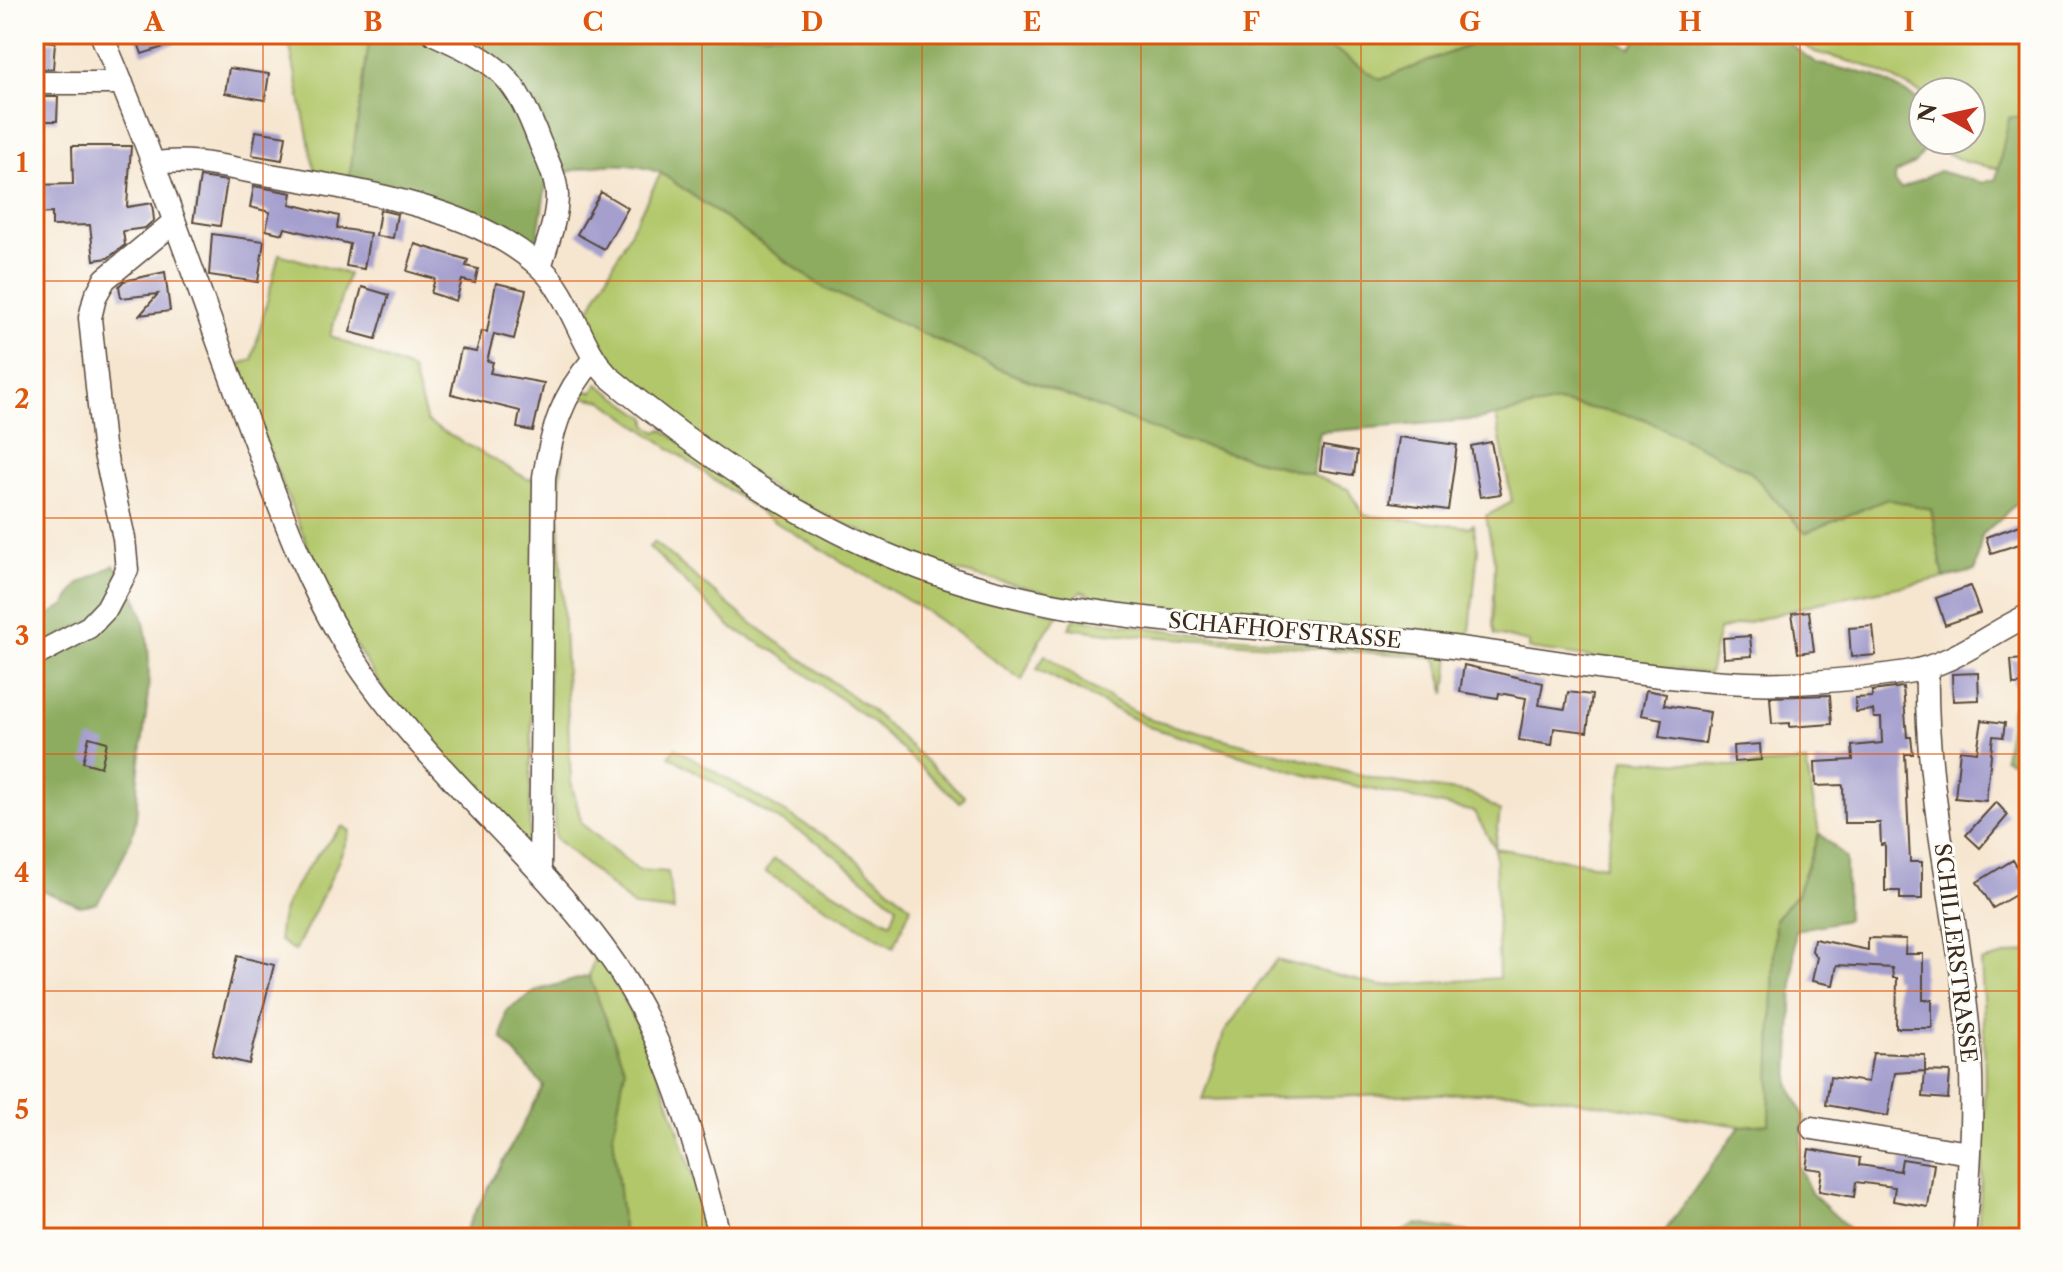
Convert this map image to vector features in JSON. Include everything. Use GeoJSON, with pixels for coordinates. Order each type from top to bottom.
{"type":"FeatureCollection","features":[{"type":"Feature","properties":{"kind":"street"},"geometry":{"type":"LineString","coordinates":[[101,34],[156,163],[174,222],[284,519],[338,633],[365,676],[540,872],[604,948],[630,988],[676,1089],[720,1238]]}},
{"type":"Feature","properties":{"kind":"street"},"geometry":{"type":"LineString","coordinates":[[434,34],[468,47],[493,64],[510,81],[526,106],[555,181],[557,196],[540,267]]}},
{"type":"Feature","properties":{"kind":"street"},"geometry":{"type":"LineString","coordinates":[[34,83],[122,83]]}},
{"type":"Feature","properties":{"kind":"street"},"geometry":{"type":"LineString","coordinates":[[156,163],[186,161],[393,200],[470,224],[540,267],[565,304],[593,360],[565,397],[552,432],[544,477],[540,872]]}},
{"type":"Feature","properties":{"kind":"street"},"geometry":{"type":"LineString","coordinates":[[34,656],[89,627],[107,608],[127,570],[124,538],[103,445],[90,318],[95,297],[105,279],[174,222]]}},
{"type":"Feature","properties":{"kind":"street","name":"SCHAFHOFSTRASSE"},"geometry":{"type":"LineString","coordinates":[[593,360],[659,417],[803,516],[908,564],[1019,597],[1075,608],[1221,626],[1401,641],[1726,682],[1873,676],[1927,668],[1963,652],[2029,615]]}},
{"type":"Feature","properties":{"kind":"street","name":"SCHILLERSTRASSE"},"geometry":{"type":"LineString","coordinates":[[1927,668],[1929,758],[1969,1035],[1972,1102],[1964,1238]]}},
{"type":"Feature","properties":{"kind":"street"},"geometry":{"type":"LineString","coordinates":[[1812,1128],[1969,1153]]}},
{"type":"Feature","properties":{"kind":"green space"},"geometry":{"type":"Polygon","coordinates":[[[258,34],[364,34],[369,42],[349,180],[315,172],[290,47],[258,34]]]}},
{"type":"Feature","properties":{"kind":"green space"},"geometry":{"type":"Polygon","coordinates":[[[364,34],[415,34],[479,67],[479,34],[1312,34],[1380,80],[1470,45],[1473,34],[1603,34],[1631,48],[1641,34],[1776,34],[1816,63],[1875,76],[1907,93],[1907,156],[1920,156],[1914,164],[1896,173],[1894,182],[1901,189],[1939,171],[1982,183],[1996,179],[2009,118],[2029,115],[2029,492],[1982,535],[1975,571],[1944,578],[1931,509],[1887,499],[1805,533],[1750,471],[1642,418],[1557,402],[1483,419],[1320,432],[1312,475],[1179,439],[1002,370],[824,288],[661,173],[646,168],[604,165],[547,178],[535,253],[349,180],[369,42],[364,34]]]}},
{"type":"Feature","properties":{"kind":"green space"},"geometry":{"type":"Polygon","coordinates":[[[1312,34],[1473,34],[1470,45],[1380,80],[1312,34]]]}},
{"type":"Feature","properties":{"kind":"green space"},"geometry":{"type":"Polygon","coordinates":[[[1788,34],[2029,34],[2029,115],[2009,118],[2000,169],[1965,162],[1953,156],[1987,156],[1987,76],[1907,76],[1907,86],[1870,67],[1815,52],[1788,34]]]}},
{"type":"Feature","properties":{"kind":"green space"},"geometry":{"type":"Polygon","coordinates":[[[661,173],[824,288],[1002,370],[1179,439],[1312,475],[1348,489],[1364,515],[1468,527],[1473,524],[1478,549],[1470,631],[1458,639],[1092,604],[1087,593],[1081,591],[1074,599],[937,566],[783,496],[647,400],[651,390],[642,384],[638,393],[610,368],[582,324],[661,173]]]}},
{"type":"Feature","properties":{"kind":"green space"},"geometry":{"type":"Polygon","coordinates":[[[279,254],[348,274],[330,336],[412,370],[427,422],[528,479],[538,479],[529,841],[520,841],[392,703],[336,615],[234,366],[252,360],[279,254]]]}},
{"type":"Feature","properties":{"kind":"green space"},"geometry":{"type":"Polygon","coordinates":[[[598,384],[647,418],[647,425],[657,432],[662,429],[769,506],[845,546],[958,589],[1059,615],[1040,639],[1022,680],[929,613],[768,518],[603,401],[583,397],[568,416],[558,494],[571,782],[582,824],[638,870],[668,872],[674,911],[635,907],[555,838],[547,596],[555,458],[567,410],[584,385],[585,391],[593,392],[598,384]]]}},
{"type":"Feature","properties":{"kind":"green space"},"geometry":{"type":"Polygon","coordinates":[[[1557,402],[1641,417],[1750,471],[1805,533],[1887,499],[1931,509],[1944,578],[1818,603],[1719,630],[1709,674],[1529,649],[1529,642],[1495,635],[1495,563],[1486,516],[1512,502],[1496,416],[1557,402]]]}},
{"type":"Feature","properties":{"kind":"green space"},"geometry":{"type":"Polygon","coordinates":[[[654,542],[741,615],[870,709],[965,797],[960,803],[871,721],[776,652],[733,629],[649,547],[654,542]]]}},
{"type":"Feature","properties":{"kind":"green space"},"geometry":{"type":"Polygon","coordinates":[[[114,565],[131,587],[147,638],[148,694],[136,819],[126,851],[97,903],[80,906],[34,887],[34,624],[65,605],[78,585],[114,565]]]}},
{"type":"Feature","properties":{"kind":"green space"},"geometry":{"type":"Polygon","coordinates":[[[1075,618],[1204,635],[1450,655],[1446,694],[1437,661],[1433,657],[1069,628],[1075,618]]]}},
{"type":"Feature","properties":{"kind":"green space"},"geometry":{"type":"Polygon","coordinates":[[[1045,655],[1088,686],[1151,720],[1385,781],[1470,793],[1500,811],[1495,848],[1474,812],[1306,775],[1149,727],[1037,669],[1045,655]]]}},
{"type":"Feature","properties":{"kind":"green space"},"geometry":{"type":"Polygon","coordinates":[[[2012,707],[2029,715],[2029,770],[2004,758],[2012,707]]]}},
{"type":"Feature","properties":{"kind":"green space"},"geometry":{"type":"Polygon","coordinates":[[[675,748],[840,845],[911,907],[894,947],[765,872],[774,859],[891,923],[897,906],[819,843],[669,756],[675,748]]]}},
{"type":"Feature","properties":{"kind":"green space"},"geometry":{"type":"Polygon","coordinates":[[[1625,759],[1730,766],[1806,762],[1819,833],[1797,894],[1775,919],[1769,1125],[1740,1126],[1520,1092],[1202,1100],[1224,1033],[1276,960],[1380,986],[1499,978],[1495,848],[1605,866],[1625,759]]]}},
{"type":"Feature","properties":{"kind":"green space"},"geometry":{"type":"Polygon","coordinates":[[[343,826],[350,831],[295,951],[280,941],[284,911],[300,879],[343,826]]]}},
{"type":"Feature","properties":{"kind":"green space"},"geometry":{"type":"Polygon","coordinates":[[[1819,833],[1846,858],[1847,920],[1795,930],[1789,1083],[1804,1117],[1799,1167],[1811,1193],[1859,1238],[1660,1238],[1740,1126],[1769,1124],[1775,919],[1797,894],[1819,833]]]}},
{"type":"Feature","properties":{"kind":"green space"},"geometry":{"type":"Polygon","coordinates":[[[2029,950],[2029,1238],[1977,1238],[1985,1100],[1981,962],[2029,950]]]}},
{"type":"Feature","properties":{"kind":"green space"},"geometry":{"type":"Polygon","coordinates":[[[596,951],[617,985],[650,1055],[677,1126],[711,1238],[624,1238],[613,1134],[625,1069],[589,976],[596,951]]]}},
{"type":"Feature","properties":{"kind":"green space"},"geometry":{"type":"Polygon","coordinates":[[[589,976],[625,1069],[613,1134],[624,1238],[464,1238],[467,1227],[544,1086],[502,1039],[506,1011],[538,990],[589,976]]]}},
{"type":"Feature","properties":{"kind":"green space"},"geometry":{"type":"Polygon","coordinates":[[[1417,1224],[1509,1238],[1389,1238],[1417,1224]]]}},
{"type":"Feature","properties":{"kind":"building"},"geometry":{"type":"Polygon","coordinates":[[[135,34],[195,34],[195,37],[142,54],[135,34]]]}},
{"type":"Feature","properties":{"kind":"building"},"geometry":{"type":"Polygon","coordinates":[[[34,40],[55,42],[53,69],[34,69],[34,40]]]}},
{"type":"Feature","properties":{"kind":"building"},"geometry":{"type":"Polygon","coordinates":[[[229,68],[269,74],[265,100],[225,93],[229,68]]]}},
{"type":"Feature","properties":{"kind":"building"},"geometry":{"type":"Polygon","coordinates":[[[34,97],[58,97],[57,121],[34,121],[34,97]]]}},
{"type":"Feature","properties":{"kind":"building"},"geometry":{"type":"Polygon","coordinates":[[[256,131],[286,136],[282,160],[252,155],[256,131]]]}},
{"type":"Feature","properties":{"kind":"building"},"geometry":{"type":"Polygon","coordinates":[[[72,146],[131,146],[127,207],[152,203],[154,220],[145,228],[123,231],[125,245],[108,258],[94,260],[90,225],[52,226],[52,213],[34,214],[34,185],[73,184],[72,146]]]}},
{"type":"Feature","properties":{"kind":"building"},"geometry":{"type":"Polygon","coordinates":[[[200,177],[227,181],[220,226],[193,222],[200,177]]]}},
{"type":"Feature","properties":{"kind":"building"},"geometry":{"type":"Polygon","coordinates":[[[254,186],[292,193],[290,204],[339,216],[337,228],[370,233],[364,269],[346,266],[350,244],[285,228],[283,234],[266,230],[270,212],[250,207],[254,186]]]}},
{"type":"Feature","properties":{"kind":"building"},"geometry":{"type":"Polygon","coordinates":[[[601,192],[628,208],[604,249],[577,234],[601,192]]]}},
{"type":"Feature","properties":{"kind":"building"},"geometry":{"type":"Polygon","coordinates":[[[380,210],[397,214],[393,238],[376,236],[380,210]]]}},
{"type":"Feature","properties":{"kind":"building"},"geometry":{"type":"Polygon","coordinates":[[[212,234],[264,241],[258,282],[209,275],[212,234]]]}},
{"type":"Feature","properties":{"kind":"building"},"geometry":{"type":"Polygon","coordinates":[[[415,244],[468,260],[466,266],[478,269],[475,283],[462,280],[456,301],[431,293],[435,279],[407,271],[415,244]]]}},
{"type":"Feature","properties":{"kind":"building"},"geometry":{"type":"Polygon","coordinates":[[[165,272],[170,311],[140,315],[158,294],[121,298],[119,286],[124,281],[165,272]]]}},
{"type":"Feature","properties":{"kind":"building"},"geometry":{"type":"Polygon","coordinates":[[[496,283],[526,290],[514,339],[494,334],[487,361],[493,362],[490,373],[544,383],[533,431],[517,428],[520,411],[451,394],[461,349],[476,352],[482,331],[487,332],[496,283]]]}},
{"type":"Feature","properties":{"kind":"building"},"geometry":{"type":"Polygon","coordinates":[[[362,287],[389,295],[376,339],[350,332],[362,287]]]}},
{"type":"Feature","properties":{"kind":"building"},"geometry":{"type":"Polygon","coordinates":[[[1399,437],[1457,445],[1448,510],[1390,502],[1399,437]]]}},
{"type":"Feature","properties":{"kind":"building"},"geometry":{"type":"Polygon","coordinates":[[[1491,442],[1501,494],[1480,497],[1471,446],[1491,442]]]}},
{"type":"Feature","properties":{"kind":"building"},"geometry":{"type":"Polygon","coordinates":[[[1323,446],[1357,452],[1354,475],[1320,470],[1323,446]]]}},
{"type":"Feature","properties":{"kind":"building"},"geometry":{"type":"Polygon","coordinates":[[[2029,522],[2029,541],[1991,553],[1986,537],[2029,522]]]}},
{"type":"Feature","properties":{"kind":"building"},"geometry":{"type":"Polygon","coordinates":[[[1970,586],[1980,613],[1945,625],[1936,598],[1970,586]]]}},
{"type":"Feature","properties":{"kind":"building"},"geometry":{"type":"Polygon","coordinates":[[[1809,611],[1814,651],[1798,653],[1792,613],[1809,611]]]}},
{"type":"Feature","properties":{"kind":"building"},"geometry":{"type":"Polygon","coordinates":[[[1873,626],[1876,655],[1851,657],[1849,628],[1873,626]]]}},
{"type":"Feature","properties":{"kind":"building"},"geometry":{"type":"Polygon","coordinates":[[[1750,636],[1752,656],[1724,658],[1723,638],[1750,636]]]}},
{"type":"Feature","properties":{"kind":"building"},"geometry":{"type":"Polygon","coordinates":[[[2029,659],[2029,684],[2013,685],[2011,660],[2029,659]]]}},
{"type":"Feature","properties":{"kind":"building"},"geometry":{"type":"Polygon","coordinates":[[[1464,665],[1543,683],[1539,705],[1565,709],[1568,692],[1592,695],[1587,732],[1554,728],[1552,745],[1519,740],[1526,698],[1499,693],[1498,698],[1460,692],[1464,665]]]}},
{"type":"Feature","properties":{"kind":"building"},"geometry":{"type":"Polygon","coordinates":[[[1978,673],[1979,700],[1953,701],[1952,674],[1978,673]]]}},
{"type":"Feature","properties":{"kind":"building"},"geometry":{"type":"Polygon","coordinates":[[[1903,687],[1907,737],[1911,737],[1913,754],[1905,754],[1910,862],[1922,862],[1922,899],[1900,899],[1900,891],[1885,891],[1885,844],[1881,845],[1880,823],[1844,823],[1843,785],[1816,786],[1815,762],[1853,760],[1852,746],[1882,743],[1881,718],[1874,718],[1873,710],[1856,712],[1855,698],[1872,697],[1872,691],[1903,687]]]}},
{"type":"Feature","properties":{"kind":"building"},"geometry":{"type":"Polygon","coordinates":[[[1646,690],[1666,694],[1664,705],[1710,712],[1705,744],[1659,737],[1662,719],[1641,715],[1646,690]]]}},
{"type":"Feature","properties":{"kind":"building"},"geometry":{"type":"Polygon","coordinates":[[[1830,695],[1832,724],[1790,727],[1790,723],[1772,724],[1770,697],[1830,695]]]}},
{"type":"Feature","properties":{"kind":"building"},"geometry":{"type":"Polygon","coordinates":[[[1982,720],[2005,723],[2003,737],[1993,736],[1986,801],[1955,798],[1960,750],[1977,752],[1982,720]]]}},
{"type":"Feature","properties":{"kind":"building"},"geometry":{"type":"Polygon","coordinates":[[[89,737],[107,742],[101,767],[83,762],[89,737]]]}},
{"type":"Feature","properties":{"kind":"building"},"geometry":{"type":"Polygon","coordinates":[[[1760,744],[1761,760],[1734,762],[1733,746],[1760,744]]]}},
{"type":"Feature","properties":{"kind":"building"},"geometry":{"type":"Polygon","coordinates":[[[1996,802],[2008,815],[1980,848],[1966,835],[1996,802]]]}},
{"type":"Feature","properties":{"kind":"building"},"geometry":{"type":"Polygon","coordinates":[[[2013,860],[2029,887],[1993,908],[1977,882],[2013,860]]]}},
{"type":"Feature","properties":{"kind":"building"},"geometry":{"type":"Polygon","coordinates":[[[1868,938],[1906,939],[1905,954],[1923,954],[1923,1000],[1932,1000],[1932,1028],[1896,1028],[1897,978],[1893,978],[1892,968],[1837,965],[1833,985],[1812,981],[1817,957],[1812,951],[1814,939],[1868,950],[1868,938]]]}},
{"type":"Feature","properties":{"kind":"building"},"geometry":{"type":"Polygon","coordinates":[[[237,956],[274,965],[249,1064],[212,1055],[237,956]]]}},
{"type":"Feature","properties":{"kind":"building"},"geometry":{"type":"Polygon","coordinates":[[[1873,1053],[1925,1055],[1925,1071],[1895,1073],[1888,1116],[1826,1105],[1830,1077],[1868,1082],[1873,1053]]]}},
{"type":"Feature","properties":{"kind":"building"},"geometry":{"type":"Polygon","coordinates":[[[1925,1071],[1950,1072],[1948,1099],[1923,1097],[1925,1071]]]}},
{"type":"Feature","properties":{"kind":"building"},"geometry":{"type":"Polygon","coordinates":[[[1809,1149],[1860,1158],[1859,1165],[1900,1171],[1902,1159],[1934,1164],[1928,1207],[1893,1201],[1895,1187],[1856,1182],[1854,1197],[1819,1191],[1822,1170],[1806,1168],[1809,1149]]]}}]}
